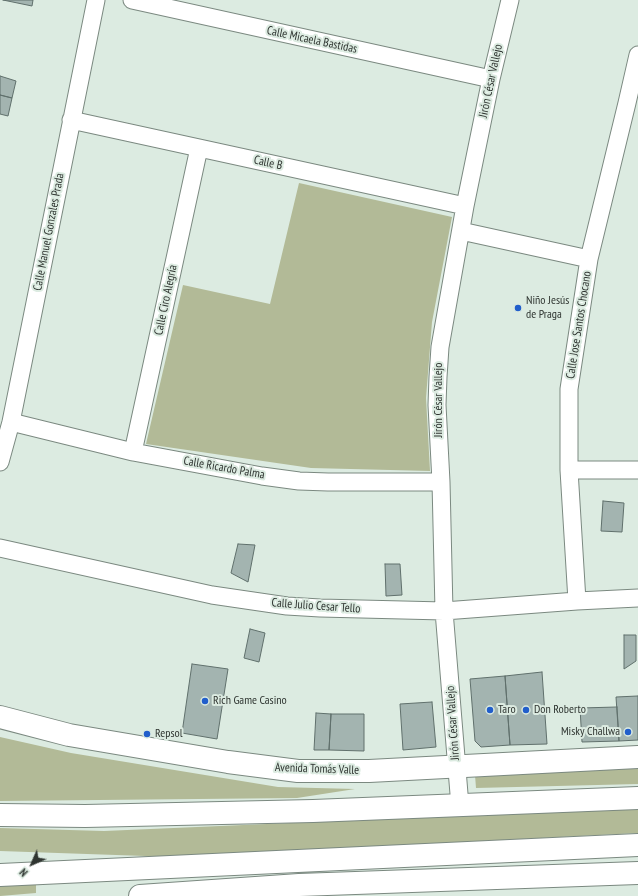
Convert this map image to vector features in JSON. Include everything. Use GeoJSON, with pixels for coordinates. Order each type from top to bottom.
{"type":"FeatureCollection","features":[{"type":"Feature","properties":{"kind":"main road","name":"Avenida Tomás Valle"},"geometry":{"type":"LineString","coordinates":[[0,717],[69,735],[228,762],[298,771],[369,771],[638,757]]}},
{"type":"Feature","properties":{"kind":"main road"},"geometry":{"type":"LineString","coordinates":[[0,815],[84,816],[460,806],[638,798]]}},
{"type":"Feature","properties":{"kind":"main road"},"geometry":{"type":"LineString","coordinates":[[0,875],[638,845]]}},
{"type":"Feature","properties":{"kind":"main road"},"geometry":{"type":"LineString","coordinates":[[140,896],[298,890],[638,873]]}},
{"type":"Feature","properties":{"kind":"street","name":"Calle Manuel Gonzales Prada"},"geometry":{"type":"LineString","coordinates":[[0,462],[11,422],[96,0]]}},
{"type":"Feature","properties":{"kind":"street","name":"Calle Micaela Bastidas"},"geometry":{"type":"LineString","coordinates":[[132,0],[491,79]]}},
{"type":"Feature","properties":{"kind":"street","name":"Jirón César Vallejo"},"geometry":{"type":"LineString","coordinates":[[460,806],[444,611],[441,482],[437,405],[440,347],[465,206],[491,79],[510,0]]}},
{"type":"Feature","properties":{"kind":"street","name":"Calle Jose Santos Chocano"},"geometry":{"type":"LineString","coordinates":[[577,601],[569,470],[569,389],[589,259],[633,104],[638,55]]}},
{"type":"Feature","properties":{"kind":"street","name":"Calle B"},"geometry":{"type":"LineString","coordinates":[[72,120],[465,206]]}},
{"type":"Feature","properties":{"kind":"street","name":"Calle Ciro Alegría"},"geometry":{"type":"LineString","coordinates":[[133,452],[199,148]]}},
{"type":"Feature","properties":{"kind":"street"},"geometry":{"type":"LineString","coordinates":[[461,231],[589,259]]}},
{"type":"Feature","properties":{"kind":"street","name":"Calle Ricardo Palma"},"geometry":{"type":"LineString","coordinates":[[11,422],[133,452],[262,476],[328,482],[441,482]]}},
{"type":"Feature","properties":{"kind":"street"},"geometry":{"type":"LineString","coordinates":[[569,470],[638,470]]}},
{"type":"Feature","properties":{"kind":"street","name":"Calle Julio Cesar Tello"},"geometry":{"type":"LineString","coordinates":[[0,548],[212,595],[287,606],[444,611],[638,598]]}},
{"type":"Feature","properties":{"kind":"green space"},"geometry":{"type":"Polygon","coordinates":[[[299,183],[452,217],[432,322],[426,398],[430,471],[311,468],[146,444],[183,285],[270,304],[299,183]]]}},
{"type":"Feature","properties":{"kind":"green space"},"geometry":{"type":"Polygon","coordinates":[[[0,737],[71,753],[278,787],[355,789],[297,798],[0,801],[0,737]]]}},
{"type":"Feature","properties":{"kind":"green space"},"geometry":{"type":"Polygon","coordinates":[[[638,768],[638,784],[476,788],[475,775],[638,768]]]}},
{"type":"Feature","properties":{"kind":"green space"},"geometry":{"type":"Polygon","coordinates":[[[638,808],[638,833],[174,857],[0,851],[0,828],[104,831],[638,808]]]}},
{"type":"Feature","properties":{"kind":"green space"},"geometry":{"type":"Polygon","coordinates":[[[0,879],[36,879],[36,893],[0,896],[0,879]]]}},
{"type":"Feature","properties":{"kind":"building"},"geometry":{"type":"Polygon","coordinates":[[[3,0],[33,0],[32,6],[3,0]]]}},
{"type":"Feature","properties":{"kind":"building"},"geometry":{"type":"Polygon","coordinates":[[[0,76],[16,81],[12,98],[0,95],[0,76]]]}},
{"type":"Feature","properties":{"kind":"building"},"geometry":{"type":"Polygon","coordinates":[[[0,95],[12,98],[8,116],[0,114],[0,95]]]}},
{"type":"Feature","properties":{"kind":"building"},"geometry":{"type":"Polygon","coordinates":[[[603,501],[624,503],[622,532],[601,531],[603,501]]]}},
{"type":"Feature","properties":{"kind":"building"},"geometry":{"type":"Polygon","coordinates":[[[238,544],[255,545],[248,582],[231,573],[238,544]]]}},
{"type":"Feature","properties":{"kind":"building"},"geometry":{"type":"Polygon","coordinates":[[[385,564],[400,564],[402,595],[386,596],[385,564]]]}},
{"type":"Feature","properties":{"kind":"building"},"geometry":{"type":"Polygon","coordinates":[[[250,629],[265,633],[259,662],[244,658],[250,629]]]}},
{"type":"Feature","properties":{"kind":"building"},"geometry":{"type":"Polygon","coordinates":[[[624,635],[636,635],[636,661],[624,669],[624,635]]]}},
{"type":"Feature","properties":{"kind":"building","name":"Rich Game Casino"},"geometry":{"type":"Polygon","coordinates":[[[192,664],[228,669],[217,739],[182,733],[192,664]]]}},
{"type":"Feature","properties":{"kind":"building","name":"Don Roberto"},"geometry":{"type":"Polygon","coordinates":[[[542,672],[547,744],[510,745],[505,676],[542,672]]]}},
{"type":"Feature","properties":{"kind":"building","name":"Taro"},"geometry":{"type":"Polygon","coordinates":[[[505,676],[510,745],[481,747],[475,741],[470,679],[505,676]]]}},
{"type":"Feature","properties":{"kind":"building"},"geometry":{"type":"Polygon","coordinates":[[[638,696],[638,740],[619,741],[616,697],[638,696]]]}},
{"type":"Feature","properties":{"kind":"building"},"geometry":{"type":"Polygon","coordinates":[[[432,702],[436,747],[403,750],[400,704],[432,702]]]}},
{"type":"Feature","properties":{"kind":"building"},"geometry":{"type":"Polygon","coordinates":[[[617,707],[619,741],[582,742],[580,708],[617,707]]]}},
{"type":"Feature","properties":{"kind":"building"},"geometry":{"type":"Polygon","coordinates":[[[316,713],[331,714],[329,750],[314,750],[316,713]]]}},
{"type":"Feature","properties":{"kind":"building"},"geometry":{"type":"Polygon","coordinates":[[[331,714],[364,714],[364,751],[329,750],[331,714]]]}},
{"type":"Feature","properties":{"kind":"place","name":"Niño Jesús de Praga"},"geometry":{"type":"Point","coordinates":[518,308]}},
{"type":"Feature","properties":{"kind":"place","name":"Rich Game Casino"},"geometry":{"type":"Point","coordinates":[205,701]}},
{"type":"Feature","properties":{"kind":"place","name":"Taro"},"geometry":{"type":"Point","coordinates":[490,710]}},
{"type":"Feature","properties":{"kind":"place","name":"Don Roberto"},"geometry":{"type":"Point","coordinates":[526,710]}},
{"type":"Feature","properties":{"kind":"place","name":"Misky Challwa"},"geometry":{"type":"Point","coordinates":[628,732]}},
{"type":"Feature","properties":{"kind":"place","name":"Repsol"},"geometry":{"type":"Point","coordinates":[147,734]}}]}
